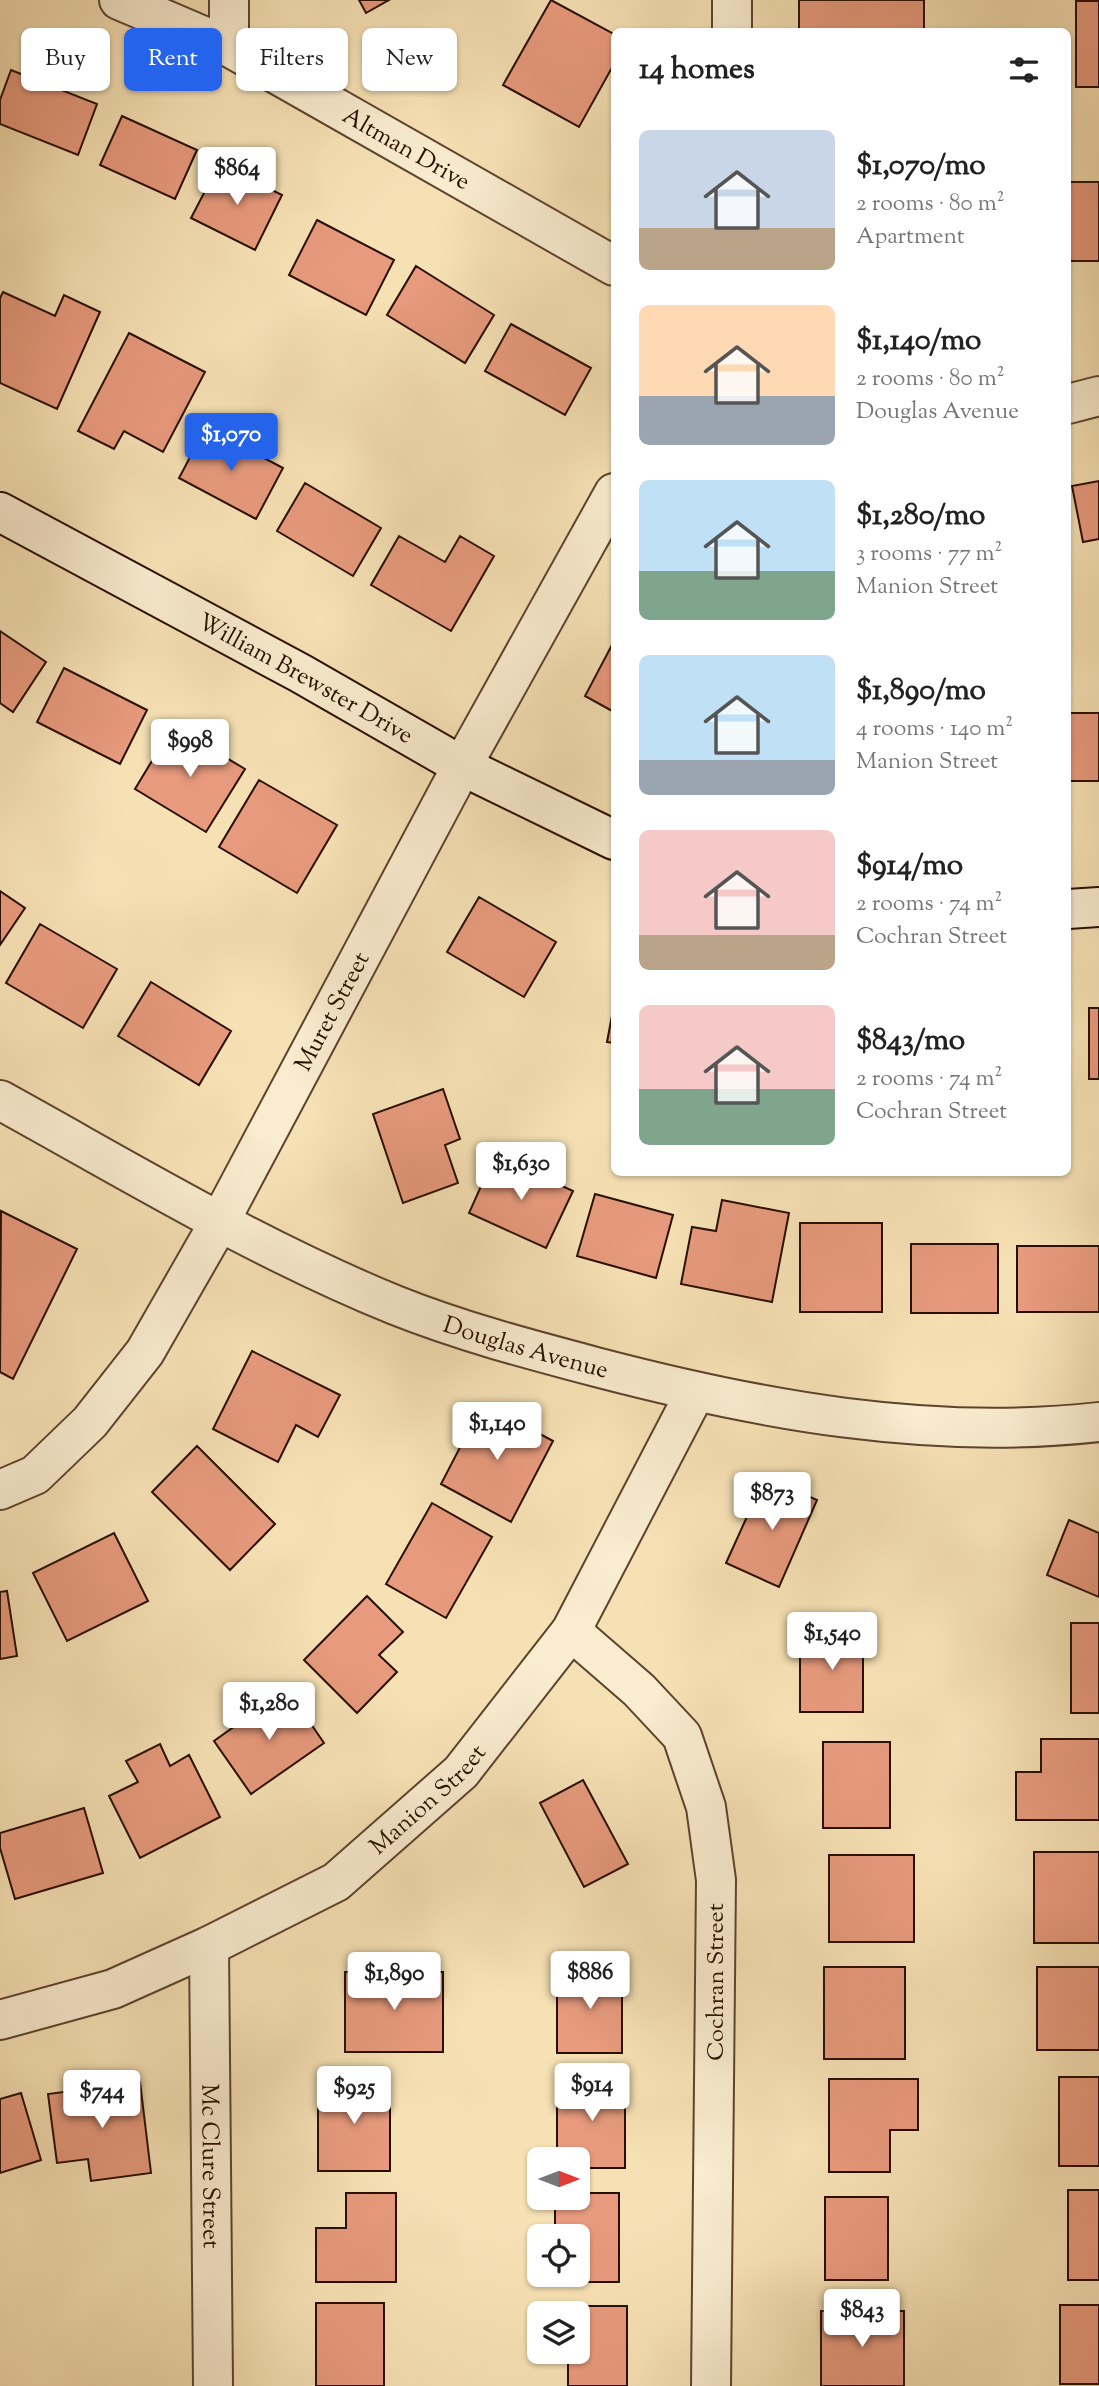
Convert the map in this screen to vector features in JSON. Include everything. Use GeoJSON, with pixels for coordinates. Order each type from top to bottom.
{"type":"FeatureCollection","features":[{"type":"Feature","properties":{"kind":"street","name":"Altman Drive"},"geometry":{"type":"LineString","coordinates":[[119,0],[229,47],[611,264]]}},
{"type":"Feature","properties":{"kind":"street"},"geometry":{"type":"LineString","coordinates":[[229,0],[229,47]]}},
{"type":"Feature","properties":{"kind":"street"},"geometry":{"type":"LineString","coordinates":[[732,0],[732,28]]}},
{"type":"Feature","properties":{"kind":"street"},"geometry":{"type":"LineString","coordinates":[[1071,403],[1099,396]]}},
{"type":"Feature","properties":{"kind":"street","name":"Muret Street"},"geometry":{"type":"LineString","coordinates":[[0,1490],[35,1475],[90,1422],[145,1352],[220,1221],[462,766],[611,498]]}},
{"type":"Feature","properties":{"kind":"street","name":"William Brewster Drive"},"geometry":{"type":"LineString","coordinates":[[0,512],[300,673],[462,766],[611,839]]}},
{"type":"Feature","properties":{"kind":"street"},"geometry":{"type":"LineString","coordinates":[[1071,909],[1099,907]]}},
{"type":"Feature","properties":{"kind":"street","name":"Douglas Avenue"},"geometry":{"type":"LineString","coordinates":[[0,1100],[286,1256],[395,1305],[505,1343],[695,1393],[804,1414],[924,1426],[1061,1426],[1099,1422]]}},
{"type":"Feature","properties":{"kind":"street","name":"Manion Street"},"geometry":{"type":"LineString","coordinates":[[0,2020],[113,1989],[209,1946],[336,1882],[461,1772],[571,1631],[695,1393]]}},
{"type":"Feature","properties":{"kind":"street","name":"Cochran Street"},"geometry":{"type":"LineString","coordinates":[[571,1631],[639,1690],[682,1736],[706,1807],[716,1880],[712,2386]]}},
{"type":"Feature","properties":{"kind":"street","name":"Mc Clure Street"},"geometry":{"type":"LineString","coordinates":[[209,1946],[213,2386]]}},
{"type":"Feature","properties":{"kind":"building"},"geometry":{"type":"Polygon","coordinates":[[[359,0],[389,0],[366,13],[359,0]]]}},
{"type":"Feature","properties":{"kind":"building"},"geometry":{"type":"Polygon","coordinates":[[[551,0],[611,32],[611,69],[579,127],[503,85],[551,0]]]}},
{"type":"Feature","properties":{"kind":"building"},"geometry":{"type":"Polygon","coordinates":[[[799,0],[924,0],[924,28],[799,28],[799,0]]]}},
{"type":"Feature","properties":{"kind":"building"},"geometry":{"type":"Polygon","coordinates":[[[1076,1],[1099,1],[1099,87],[1076,87],[1076,1]]]}},
{"type":"Feature","properties":{"kind":"building"},"geometry":{"type":"Polygon","coordinates":[[[11,70],[21,74],[21,91],[64,91],[97,104],[78,155],[0,124],[0,100],[11,70]]]}},
{"type":"Feature","properties":{"kind":"building"},"geometry":{"type":"Polygon","coordinates":[[[122,116],[197,150],[175,199],[100,165],[122,116]]]}},
{"type":"Feature","properties":{"kind":"building"},"geometry":{"type":"Polygon","coordinates":[[[219,164],[282,195],[255,250],[191,218],[219,164]]]}},
{"type":"Feature","properties":{"kind":"building"},"geometry":{"type":"Polygon","coordinates":[[[1071,182],[1099,182],[1099,261],[1071,261],[1071,182]]]}},
{"type":"Feature","properties":{"kind":"building"},"geometry":{"type":"Polygon","coordinates":[[[317,220],[394,260],[366,315],[289,275],[317,220]]]}},
{"type":"Feature","properties":{"kind":"building"},"geometry":{"type":"Polygon","coordinates":[[[416,266],[494,315],[465,363],[387,315],[416,266]]]}},
{"type":"Feature","properties":{"kind":"building"},"geometry":{"type":"Polygon","coordinates":[[[3,292],[55,316],[64,295],[100,312],[57,409],[0,383],[0,298],[3,292]]]}},
{"type":"Feature","properties":{"kind":"building"},"geometry":{"type":"Polygon","coordinates":[[[511,324],[591,368],[565,415],[485,371],[511,324]]]}},
{"type":"Feature","properties":{"kind":"building"},"geometry":{"type":"Polygon","coordinates":[[[129,333],[205,372],[163,452],[124,431],[114,449],[78,431],[129,333]]]}},
{"type":"Feature","properties":{"kind":"building"},"geometry":{"type":"Polygon","coordinates":[[[206,427],[283,468],[256,519],[179,478],[206,427]]]}},
{"type":"Feature","properties":{"kind":"building"},"geometry":{"type":"Polygon","coordinates":[[[1099,481],[1099,539],[1083,542],[1072,486],[1099,481]]]}},
{"type":"Feature","properties":{"kind":"building"},"geometry":{"type":"Polygon","coordinates":[[[305,483],[381,528],[353,576],[277,531],[305,483]]]}},
{"type":"Feature","properties":{"kind":"building"},"geometry":{"type":"Polygon","coordinates":[[[399,536],[445,562],[460,536],[494,556],[451,631],[371,585],[399,536]]]}},
{"type":"Feature","properties":{"kind":"building"},"geometry":{"type":"Polygon","coordinates":[[[0,631],[46,662],[13,712],[0,703],[0,631]]]}},
{"type":"Feature","properties":{"kind":"building"},"geometry":{"type":"Polygon","coordinates":[[[611,647],[611,710],[585,696],[611,647]]]}},
{"type":"Feature","properties":{"kind":"building"},"geometry":{"type":"Polygon","coordinates":[[[64,668],[147,710],[120,764],[37,722],[64,668]]]}},
{"type":"Feature","properties":{"kind":"building"},"geometry":{"type":"Polygon","coordinates":[[[1071,713],[1099,713],[1099,781],[1071,781],[1071,713]]]}},
{"type":"Feature","properties":{"kind":"building"},"geometry":{"type":"Polygon","coordinates":[[[173,726],[245,769],[206,832],[135,789],[173,726]]]}},
{"type":"Feature","properties":{"kind":"building"},"geometry":{"type":"Polygon","coordinates":[[[259,780],[337,825],[297,893],[219,847],[259,780]]]}},
{"type":"Feature","properties":{"kind":"building"},"geometry":{"type":"Polygon","coordinates":[[[0,891],[25,908],[0,945],[0,891]]]}},
{"type":"Feature","properties":{"kind":"building"},"geometry":{"type":"Polygon","coordinates":[[[479,897],[556,942],[524,997],[447,952],[479,897]]]}},
{"type":"Feature","properties":{"kind":"building"},"geometry":{"type":"Polygon","coordinates":[[[40,924],[117,969],[83,1028],[6,983],[40,924]]]}},
{"type":"Feature","properties":{"kind":"building"},"geometry":{"type":"Polygon","coordinates":[[[151,982],[231,1031],[199,1085],[118,1036],[151,982]]]}},
{"type":"Feature","properties":{"kind":"building"},"geometry":{"type":"Polygon","coordinates":[[[1089,1008],[1099,1008],[1099,1079],[1089,1079],[1089,1008]]]}},
{"type":"Feature","properties":{"kind":"building"},"geometry":{"type":"Polygon","coordinates":[[[611,1021],[611,1043],[607,1042],[611,1021]]]}},
{"type":"Feature","properties":{"kind":"building"},"geometry":{"type":"Polygon","coordinates":[[[443,1089],[460,1139],[445,1145],[458,1183],[403,1203],[373,1114],[443,1089]]]}},
{"type":"Feature","properties":{"kind":"building"},"geometry":{"type":"Polygon","coordinates":[[[495,1155],[573,1191],[546,1248],[469,1213],[495,1155]]]}},
{"type":"Feature","properties":{"kind":"building"},"geometry":{"type":"Polygon","coordinates":[[[595,1194],[673,1215],[656,1278],[577,1256],[595,1194]]]}},
{"type":"Feature","properties":{"kind":"building"},"geometry":{"type":"Polygon","coordinates":[[[722,1200],[789,1213],[772,1302],[681,1284],[692,1227],[716,1231],[722,1200]]]}},
{"type":"Feature","properties":{"kind":"building"},"geometry":{"type":"Polygon","coordinates":[[[1,1211],[77,1249],[13,1379],[0,1372],[1,1211]]]}},
{"type":"Feature","properties":{"kind":"building"},"geometry":{"type":"Polygon","coordinates":[[[800,1223],[882,1223],[882,1312],[800,1312],[800,1223]]]}},
{"type":"Feature","properties":{"kind":"building"},"geometry":{"type":"Polygon","coordinates":[[[911,1244],[998,1244],[998,1313],[911,1313],[911,1244]]]}},
{"type":"Feature","properties":{"kind":"building"},"geometry":{"type":"Polygon","coordinates":[[[1017,1246],[1099,1246],[1099,1312],[1017,1312],[1017,1246]]]}},
{"type":"Feature","properties":{"kind":"building"},"geometry":{"type":"Polygon","coordinates":[[[252,1351],[340,1395],[318,1437],[296,1425],[278,1462],[213,1429],[252,1351]]]}},
{"type":"Feature","properties":{"kind":"building"},"geometry":{"type":"Polygon","coordinates":[[[483,1403],[553,1441],[511,1522],[441,1484],[483,1403]]]}},
{"type":"Feature","properties":{"kind":"building"},"geometry":{"type":"Polygon","coordinates":[[[197,1446],[275,1524],[230,1570],[152,1492],[197,1446]]]}},
{"type":"Feature","properties":{"kind":"building"},"geometry":{"type":"Polygon","coordinates":[[[765,1477],[817,1500],[779,1587],[726,1563],[765,1477]]]}},
{"type":"Feature","properties":{"kind":"building"},"geometry":{"type":"Polygon","coordinates":[[[432,1503],[492,1537],[446,1618],[386,1584],[432,1503]]]}},
{"type":"Feature","properties":{"kind":"building"},"geometry":{"type":"Polygon","coordinates":[[[1069,1520],[1099,1533],[1099,1597],[1047,1575],[1069,1520]]]}},
{"type":"Feature","properties":{"kind":"building"},"geometry":{"type":"Polygon","coordinates":[[[114,1533],[148,1601],[67,1641],[33,1573],[114,1533]]]}},
{"type":"Feature","properties":{"kind":"building"},"geometry":{"type":"Polygon","coordinates":[[[7,1591],[17,1656],[0,1659],[0,1592],[7,1591]]]}},
{"type":"Feature","properties":{"kind":"building"},"geometry":{"type":"Polygon","coordinates":[[[367,1596],[403,1632],[379,1655],[397,1672],[357,1713],[304,1660],[367,1596]]]}},
{"type":"Feature","properties":{"kind":"building"},"geometry":{"type":"Polygon","coordinates":[[[1071,1623],[1099,1623],[1099,1713],[1071,1713],[1071,1623]]]}},
{"type":"Feature","properties":{"kind":"building"},"geometry":{"type":"Polygon","coordinates":[[[800,1632],[863,1632],[863,1712],[800,1712],[800,1632]]]}},
{"type":"Feature","properties":{"kind":"building"},"geometry":{"type":"Polygon","coordinates":[[[287,1689],[324,1743],[251,1794],[214,1741],[287,1689]]]}},
{"type":"Feature","properties":{"kind":"building"},"geometry":{"type":"Polygon","coordinates":[[[1041,1739],[1099,1739],[1099,1820],[1016,1820],[1016,1772],[1041,1772],[1041,1739]]]}},
{"type":"Feature","properties":{"kind":"building"},"geometry":{"type":"Polygon","coordinates":[[[823,1742],[890,1742],[890,1828],[823,1828],[823,1742]]]}},
{"type":"Feature","properties":{"kind":"building"},"geometry":{"type":"Polygon","coordinates":[[[160,1744],[170,1766],[189,1755],[220,1817],[140,1858],[109,1796],[138,1782],[126,1761],[160,1744]]]}},
{"type":"Feature","properties":{"kind":"building"},"geometry":{"type":"Polygon","coordinates":[[[583,1780],[628,1864],[584,1887],[540,1803],[583,1780]]]}},
{"type":"Feature","properties":{"kind":"building"},"geometry":{"type":"Polygon","coordinates":[[[84,1808],[103,1873],[15,1899],[0,1848],[0,1833],[84,1808]]]}},
{"type":"Feature","properties":{"kind":"building"},"geometry":{"type":"Polygon","coordinates":[[[1034,1852],[1099,1852],[1099,1943],[1034,1943],[1034,1852]]]}},
{"type":"Feature","properties":{"kind":"building"},"geometry":{"type":"Polygon","coordinates":[[[829,1855],[914,1855],[914,1942],[829,1942],[829,1855]]]}},
{"type":"Feature","properties":{"kind":"building"},"geometry":{"type":"Polygon","coordinates":[[[824,1967],[905,1967],[905,2059],[824,2059],[824,1967]]]}},
{"type":"Feature","properties":{"kind":"building"},"geometry":{"type":"Polygon","coordinates":[[[1037,1967],[1099,1967],[1099,2050],[1037,2050],[1037,1967]]]}},
{"type":"Feature","properties":{"kind":"building"},"geometry":{"type":"Polygon","coordinates":[[[557,1970],[622,1970],[622,2053],[557,2053],[557,1970]]]}},
{"type":"Feature","properties":{"kind":"building"},"geometry":{"type":"Polygon","coordinates":[[[345,1972],[443,1972],[443,2052],[345,2052],[345,1972]]]}},
{"type":"Feature","properties":{"kind":"building"},"geometry":{"type":"Polygon","coordinates":[[[1059,2077],[1099,2077],[1099,2166],[1059,2166],[1059,2077]]]}},
{"type":"Feature","properties":{"kind":"building"},"geometry":{"type":"Polygon","coordinates":[[[829,2079],[918,2079],[918,2130],[890,2130],[890,2172],[829,2172],[829,2079]]]}},
{"type":"Feature","properties":{"kind":"building"},"geometry":{"type":"Polygon","coordinates":[[[557,2080],[625,2080],[625,2168],[590,2168],[590,2147],[557,2147],[557,2080]]]}},
{"type":"Feature","properties":{"kind":"building"},"geometry":{"type":"Polygon","coordinates":[[[140,2082],[151,2173],[91,2181],[88,2159],[57,2163],[48,2094],[140,2082]]]}},
{"type":"Feature","properties":{"kind":"building"},"geometry":{"type":"Polygon","coordinates":[[[318,2082],[390,2082],[390,2171],[318,2171],[318,2082]]]}},
{"type":"Feature","properties":{"kind":"building"},"geometry":{"type":"Polygon","coordinates":[[[21,2093],[41,2160],[0,2173],[0,2099],[21,2093]]]}},
{"type":"Feature","properties":{"kind":"building"},"geometry":{"type":"Polygon","coordinates":[[[1068,2190],[1099,2190],[1099,2280],[1068,2280],[1068,2190]]]}},
{"type":"Feature","properties":{"kind":"building"},"geometry":{"type":"Polygon","coordinates":[[[346,2193],[396,2193],[396,2282],[316,2282],[316,2228],[346,2228],[346,2193]]]}},
{"type":"Feature","properties":{"kind":"building"},"geometry":{"type":"Polygon","coordinates":[[[590,2193],[619,2193],[619,2282],[590,2282],[590,2224],[555,2224],[555,2210],[590,2210],[590,2193]]]}},
{"type":"Feature","properties":{"kind":"building"},"geometry":{"type":"Polygon","coordinates":[[[825,2197],[888,2197],[888,2280],[825,2280],[825,2197]]]}},
{"type":"Feature","properties":{"kind":"building"},"geometry":{"type":"Polygon","coordinates":[[[316,2303],[384,2303],[384,2386],[316,2386],[316,2303]]]}},
{"type":"Feature","properties":{"kind":"building"},"geometry":{"type":"Polygon","coordinates":[[[1060,2305],[1099,2305],[1099,2384],[1060,2384],[1060,2305]]]}},
{"type":"Feature","properties":{"kind":"building"},"geometry":{"type":"Polygon","coordinates":[[[590,2306],[627,2306],[627,2386],[568,2386],[568,2364],[590,2364],[590,2306]]]}},
{"type":"Feature","properties":{"kind":"building"},"geometry":{"type":"Polygon","coordinates":[[[821,2311],[904,2311],[904,2386],[821,2386],[821,2311]]]}}]}
